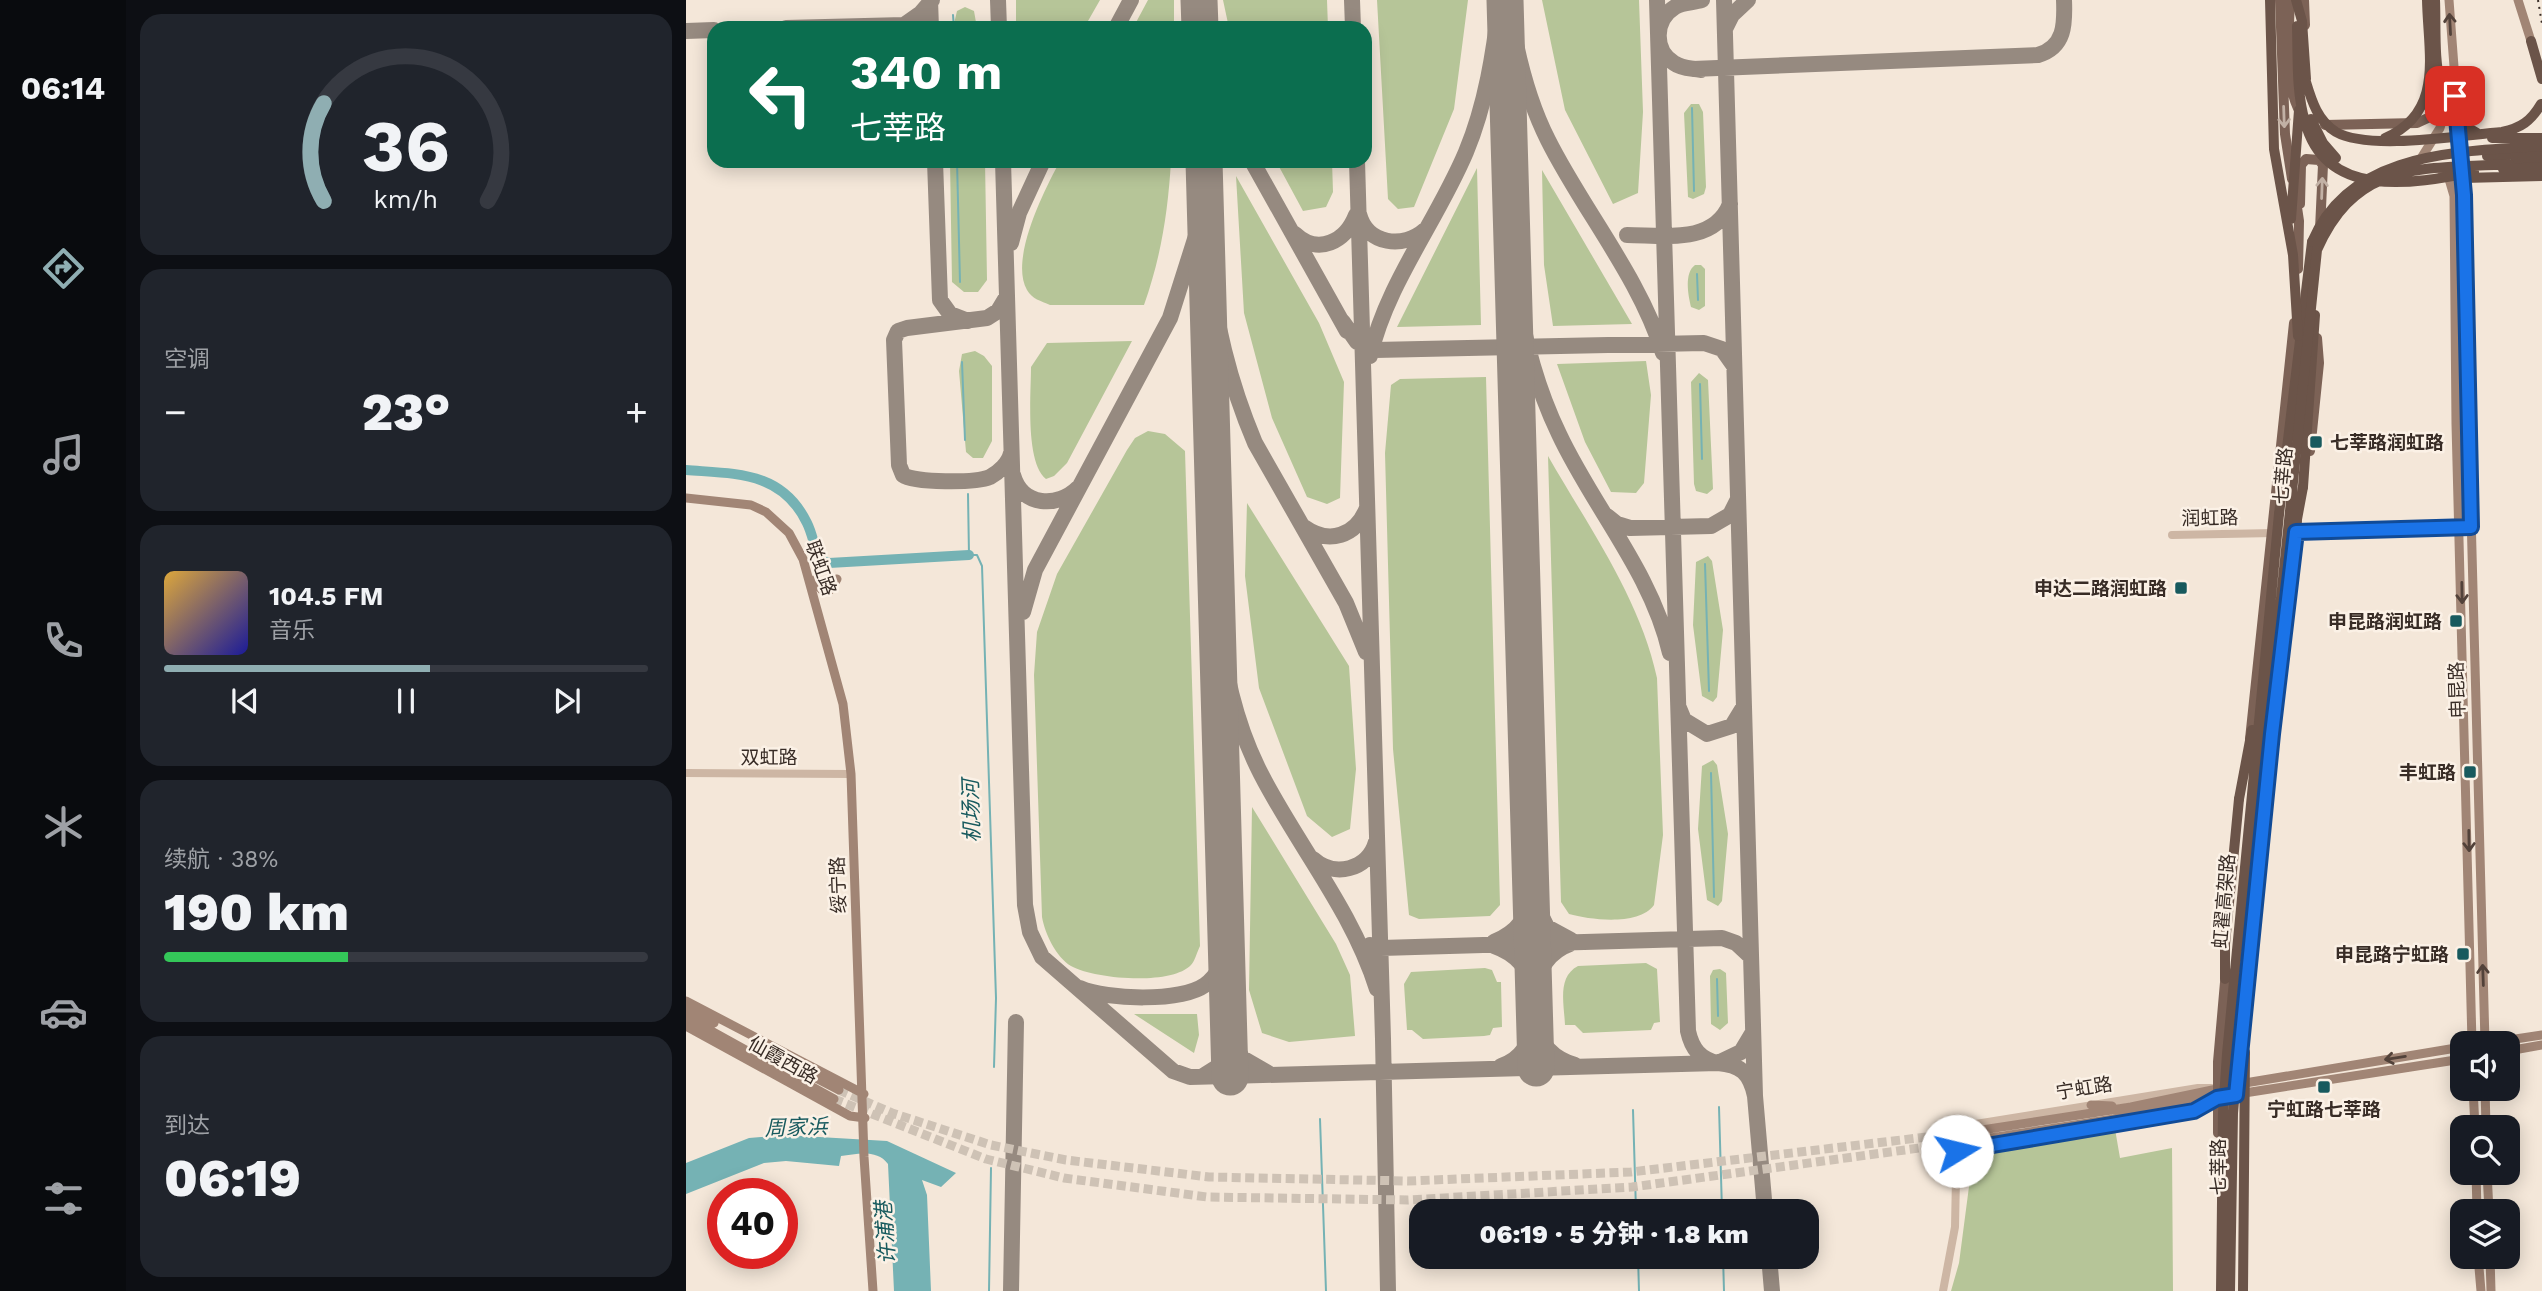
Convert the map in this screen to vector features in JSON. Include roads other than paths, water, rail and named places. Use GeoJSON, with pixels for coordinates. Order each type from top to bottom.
{"type":"FeatureCollection","features":[{"type":"Feature","properties":{"kind":"highway"},"geometry":{"type":"LineString","coordinates":[[2270,0],[2274,149],[2293,255]]}},
{"type":"Feature","properties":{"kind":"highway"},"geometry":{"type":"LineString","coordinates":[[2296,0],[2302,21],[2311,121],[2323,144],[2360,177]]}},
{"type":"Feature","properties":{"kind":"highway"},"geometry":{"type":"LineString","coordinates":[[2379,141],[2402,131],[2416,119],[2426,102],[2429,84],[2427,0]]}},
{"type":"Feature","properties":{"kind":"highway"},"geometry":{"type":"LineString","coordinates":[[2435,0],[2439,77],[2443,98],[2454,116],[2484,137],[2508,140],[2542,138]]}},
{"type":"Feature","properties":{"kind":"highway"},"geometry":{"type":"LineString","coordinates":[[2297,26],[2305,123],[2316,147],[2336,167],[2351,176],[2379,183],[2398,183],[2484,170],[2542,167]]}},
{"type":"Feature","properties":{"kind":"highway"},"geometry":{"type":"LineString","coordinates":[[2530,41],[2542,79]]}},
{"type":"Feature","properties":{"kind":"highway"},"geometry":{"type":"LineString","coordinates":[[2306,82],[2312,104],[2334,131],[2349,138],[2379,141],[2502,132],[2525,123],[2542,102]]}},
{"type":"Feature","properties":{"kind":"highway"},"geometry":{"type":"LineString","coordinates":[[2298,336],[2290,205],[2301,100]]}},
{"type":"Feature","properties":{"kind":"highway"},"geometry":{"type":"LineString","coordinates":[[2298,336],[2312,242],[2332,205],[2371,174],[2424,160],[2486,150],[2542,146]]}},
{"type":"Feature","properties":{"kind":"highway"},"geometry":{"type":"LineString","coordinates":[[2424,160],[2542,153]]}},
{"type":"Feature","properties":{"kind":"highway"},"geometry":{"type":"LineString","coordinates":[[2284,588],[2312,288],[2317,250],[2328,225],[2342,205],[2362,188],[2394,174],[2542,162]]}},
{"type":"Feature","properties":{"kind":"highway"},"geometry":{"type":"LineString","coordinates":[[2441,178],[2542,176]]}},
{"type":"Feature","properties":{"kind":"highway"},"geometry":{"type":"LineString","coordinates":[[2284,588],[2304,487],[2315,311]]}},
{"type":"Feature","properties":{"kind":"highway","name":"虹翟高架路"},"geometry":{"type":"LineString","coordinates":[[2219,1291],[2223,1113],[2261,693],[2298,336]]}},
{"type":"Feature","properties":{"kind":"highway","name":"虹翟高架路"},"geometry":{"type":"LineString","coordinates":[[2233,1291],[2233,1113],[2284,588]]}},
{"type":"Feature","properties":{"kind":"highway"},"geometry":{"type":"LineString","coordinates":[[2225,979],[2225,944],[2239,799],[2261,693]]}},
{"type":"Feature","properties":{"kind":"highway"},"geometry":{"type":"LineString","coordinates":[[2244,989],[2246,1291]]}},
{"type":"Feature","properties":{"kind":"main road","name":"七莘路"},"geometry":{"type":"LineString","coordinates":[[2280,0],[2285,134],[2299,221]]}},
{"type":"Feature","properties":{"kind":"main road"},"geometry":{"type":"LineString","coordinates":[[2290,0],[2291,84],[2300,113],[2323,125],[2417,123],[2430,117],[2450,87]]}},
{"type":"Feature","properties":{"kind":"main road"},"geometry":{"type":"LineString","coordinates":[[2296,0],[2297,26]]}},
{"type":"Feature","properties":{"kind":"main road"},"geometry":{"type":"LineString","coordinates":[[2304,0],[2308,83],[2312,100],[2318,111],[2326,116],[2364,126]]}},
{"type":"Feature","properties":{"kind":"main road","name":"申昆路"},"geometry":{"type":"LineString","coordinates":[[2449,0],[2464,195],[2487,1031]]}},
{"type":"Feature","properties":{"kind":"main road"},"geometry":{"type":"LineString","coordinates":[[2518,0],[2530,41]]}},
{"type":"Feature","properties":{"kind":"main road"},"geometry":{"type":"LineString","coordinates":[[2319,256],[2340,218],[2359,195],[2378,180],[2416,164],[2428,150],[2440,128],[2450,87],[2451,47]]}},
{"type":"Feature","properties":{"kind":"main road","name":"七莘路"},"geometry":{"type":"LineString","coordinates":[[2219,1291],[2218,1094],[2225,979],[2298,289],[2301,166],[2313,158],[2323,165],[2315,311],[2319,363],[2307,489],[2296,532],[2272,734],[2240,1091],[2233,1291]]}},
{"type":"Feature","properties":{"kind":"main road","name":"申昆路"},"geometry":{"type":"LineString","coordinates":[[2397,173],[2437,172],[2449,179],[2454,196],[2472,1031]]}},
{"type":"Feature","properties":{"kind":"main road","name":"联虹路"},"geometry":{"type":"LineString","coordinates":[[686,498],[733,501],[766,512],[789,533],[803,559],[824,645]]}},
{"type":"Feature","properties":{"kind":"main road","name":"联虹路"},"geometry":{"type":"LineString","coordinates":[[686,504],[749,510],[779,531],[797,561],[824,645]]}},
{"type":"Feature","properties":{"kind":"main road"},"geometry":{"type":"LineString","coordinates":[[2459,525],[2471,523]]}},
{"type":"Feature","properties":{"kind":"main road"},"geometry":{"type":"LineString","coordinates":[[803,559],[818,589],[830,590],[837,579]]}},
{"type":"Feature","properties":{"kind":"main road","name":"绥宁路"},"geometry":{"type":"LineString","coordinates":[[824,645],[843,704],[864,1157],[873,1291]]}},
{"type":"Feature","properties":{"kind":"main road","name":"仙霞西路"},"geometry":{"type":"LineString","coordinates":[[686,1001],[861,1093]]}},
{"type":"Feature","properties":{"kind":"main road"},"geometry":{"type":"LineString","coordinates":[[686,1008],[839,1090]]}},
{"type":"Feature","properties":{"kind":"main road"},"geometry":{"type":"LineString","coordinates":[[686,1018],[716,1042]]}},
{"type":"Feature","properties":{"kind":"main road"},"geometry":{"type":"LineString","coordinates":[[686,1018],[834,1099]]}},
{"type":"Feature","properties":{"kind":"main road","name":"仙霞西路"},"geometry":{"type":"LineString","coordinates":[[686,1026],[863,1121]]}},
{"type":"Feature","properties":{"kind":"main road"},"geometry":{"type":"LineString","coordinates":[[2520,1038],[2542,1035]]}},
{"type":"Feature","properties":{"kind":"main road"},"geometry":{"type":"LineString","coordinates":[[2520,1049],[2542,1045]]}},
{"type":"Feature","properties":{"kind":"main road","name":"宁虹路"},"geometry":{"type":"LineString","coordinates":[[2240,1091],[2450,1049]]}},
{"type":"Feature","properties":{"kind":"main road","name":"宁虹路"},"geometry":{"type":"LineString","coordinates":[[2218,1094],[2115,1119],[1970,1136],[2131,1107],[2218,1094],[2450,1061]]}},
{"type":"Feature","properties":{"kind":"main road"},"geometry":{"type":"LineString","coordinates":[[2240,1091],[2246,1291]]}},
{"type":"Feature","properties":{"kind":"main road"},"geometry":{"type":"LineString","coordinates":[[2091,1105],[2131,1107]]}},
{"type":"Feature","properties":{"kind":"main road","name":"绥宁路"},"geometry":{"type":"LineString","coordinates":[[865,1172],[862,1177],[867,1291]]}},
{"type":"Feature","properties":{"kind":"main road"},"geometry":{"type":"LineString","coordinates":[[2479,1269],[2480,1291]]}},
{"type":"Feature","properties":{"kind":"main road"},"geometry":{"type":"LineString","coordinates":[[2490,1269],[2491,1291]]}},
{"type":"Feature","properties":{"kind":"street","name":"润虹路"},"geometry":{"type":"LineString","coordinates":[[2172,535],[2459,525]]}},
{"type":"Feature","properties":{"kind":"street"},"geometry":{"type":"LineString","coordinates":[[2250,733],[2272,734]]}},
{"type":"Feature","properties":{"kind":"street","name":"双虹路"},"geometry":{"type":"LineString","coordinates":[[686,773],[848,774]]}},
{"type":"Feature","properties":{"kind":"street","name":"宁虹路"},"geometry":{"type":"LineString","coordinates":[[2198,1088],[2218,1094],[2194,1111],[1957,1151],[1957,1127],[2198,1088]]}},
{"type":"Feature","properties":{"kind":"street"},"geometry":{"type":"LineString","coordinates":[[1942,1291],[1955,1227],[1957,1151]]}},
{"type":"Feature","properties":{"kind":"water"},"geometry":{"type":"Polygon","coordinates":[[[785,1135],[887,1141],[956,1173],[941,1187],[922,1180],[927,1195],[931,1291],[894,1291],[888,1164],[873,1154],[841,1156],[839,1166],[786,1161],[764,1163],[726,1178],[707,1178],[707,1186],[686,1194],[686,1163],[749,1138],[785,1135]]]}},
{"type":"Feature","properties":{"kind":"waterway"},"geometry":{"type":"LineString","coordinates":[[953,15],[953,21]]}},
{"type":"Feature","properties":{"kind":"waterway"},"geometry":{"type":"LineString","coordinates":[[1692,108],[1694,191]]}},
{"type":"Feature","properties":{"kind":"waterway"},"geometry":{"type":"LineString","coordinates":[[957,168],[960,282]]}},
{"type":"Feature","properties":{"kind":"waterway"},"geometry":{"type":"LineString","coordinates":[[1697,274],[1698,300]]}},
{"type":"Feature","properties":{"kind":"waterway"},"geometry":{"type":"LineString","coordinates":[[962,362],[965,440]]}},
{"type":"Feature","properties":{"kind":"waterway"},"geometry":{"type":"LineString","coordinates":[[1700,384],[1702,459]]}},
{"type":"Feature","properties":{"kind":"waterway","name":"机场河"},"geometry":{"type":"LineString","coordinates":[[686,470],[756,478],[785,493],[797,506],[809,528],[820,559],[829,563],[969,555]]}},
{"type":"Feature","properties":{"kind":"waterway","name":"机场河"},"geometry":{"type":"LineString","coordinates":[[968,494],[969,555],[977,555],[982,566],[996,998],[994,1067]]}},
{"type":"Feature","properties":{"kind":"waterway"},"geometry":{"type":"LineString","coordinates":[[1705,564],[1709,691]]}},
{"type":"Feature","properties":{"kind":"waterway"},"geometry":{"type":"LineString","coordinates":[[1711,773],[1714,897]]}},
{"type":"Feature","properties":{"kind":"waterway"},"geometry":{"type":"LineString","coordinates":[[1717,979],[1718,1016]]}},
{"type":"Feature","properties":{"kind":"waterway"},"geometry":{"type":"LineString","coordinates":[[1719,1107],[1722,1199]]}},
{"type":"Feature","properties":{"kind":"waterway"},"geometry":{"type":"LineString","coordinates":[[1633,1110],[1636,1199]]}},
{"type":"Feature","properties":{"kind":"waterway"},"geometry":{"type":"LineString","coordinates":[[1320,1119],[1326,1291]]}},
{"type":"Feature","properties":{"kind":"waterway"},"geometry":{"type":"LineString","coordinates":[[989,1291],[991,1168]]}},
{"type":"Feature","properties":{"kind":"waterway"},"geometry":{"type":"LineString","coordinates":[[1638,1269],[1639,1291]]}},
{"type":"Feature","properties":{"kind":"waterway"},"geometry":{"type":"LineString","coordinates":[[1723,1269],[1724,1291]]}},
{"type":"Feature","properties":{"kind":"tunnel"},"geometry":{"type":"LineString","coordinates":[[839,1090],[892,1113],[991,1145],[1066,1160],[1209,1177],[1408,1181],[1631,1172],[1969,1132]]}},
{"type":"Feature","properties":{"kind":"tunnel"},"geometry":{"type":"LineString","coordinates":[[834,1099],[986,1159],[1064,1178],[1207,1197],[1408,1200],[1632,1187],[1971,1141]]}},
{"type":"Feature","properties":{"kind":"railway"},"geometry":{"type":"LineString","coordinates":[[2538,0],[2542,24]]}},
{"type":"Feature","properties":{"kind":"place","name":"七莘路润虹路"},"geometry":{"type":"Point","coordinates":[2316,442]}},
{"type":"Feature","properties":{"kind":"place","name":"申达二路润虹路"},"geometry":{"type":"Point","coordinates":[2181,588]}},
{"type":"Feature","properties":{"kind":"place","name":"申昆路润虹路"},"geometry":{"type":"Point","coordinates":[2456,621]}},
{"type":"Feature","properties":{"kind":"place","name":"丰虹路"},"geometry":{"type":"Point","coordinates":[2470,772]}},
{"type":"Feature","properties":{"kind":"place","name":"申昆路宁虹路"},"geometry":{"type":"Point","coordinates":[2463,954]}},
{"type":"Feature","properties":{"kind":"place","name":"宁虹路七莘路"},"geometry":{"type":"Point","coordinates":[2324,1087]}},
{"type":"Feature","properties":{"kind":"water label","name":"周家浜"},"geometry":{"type":"Point","coordinates":[796,1127]}},
{"type":"Feature","properties":{"kind":"water label","name":"许浦港"},"geometry":{"type":"Point","coordinates":[885,1233]}}]}
